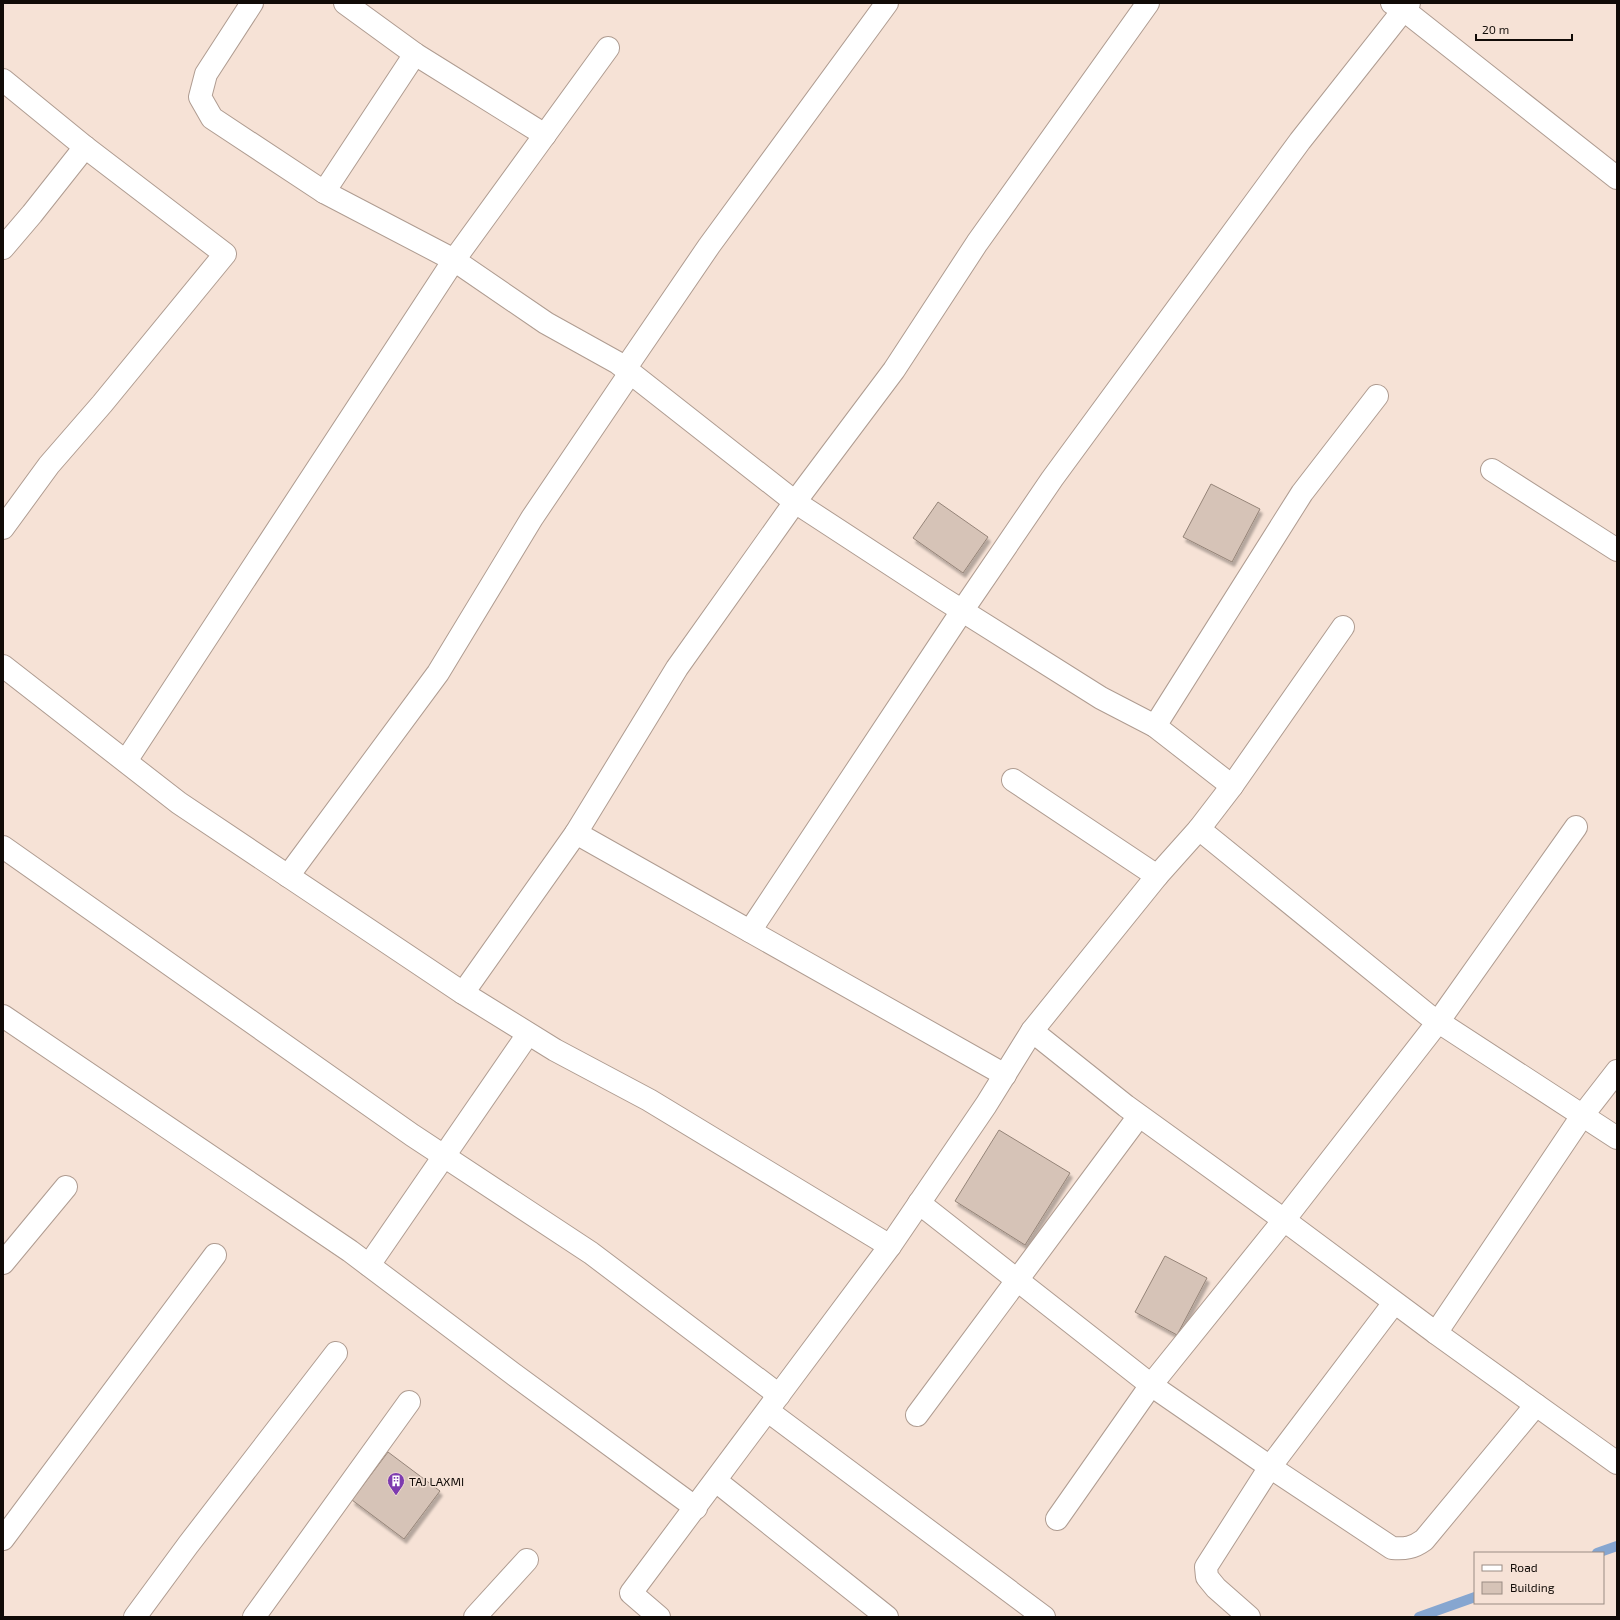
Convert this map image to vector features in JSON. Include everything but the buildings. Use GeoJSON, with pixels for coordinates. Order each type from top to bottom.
{"type":"FeatureCollection","features":[{"type":"Feature","properties":{"kind":"street"},"geometry":{"type":"LineString","coordinates":[[252,3],[206,74],[200,97],[212,118],[324,192],[454,260],[546,323],[618,363],[795,502],[1101,698],[1155,726],[1232,786]]}},
{"type":"Feature","properties":{"kind":"street"},"geometry":{"type":"LineString","coordinates":[[345,3],[415,54],[545,135]]}},
{"type":"Feature","properties":{"kind":"street"},"geometry":{"type":"LineString","coordinates":[[288,876],[438,673],[532,518],[709,246],[887,3]]}},
{"type":"Feature","properties":{"kind":"street"},"geometry":{"type":"LineString","coordinates":[[463,994],[576,833],[677,668],[795,502],[894,370],[977,243],[1148,3]]}},
{"type":"Feature","properties":{"kind":"street"},"geometry":{"type":"LineString","coordinates":[[750,931],[962,610],[1052,479],[1221,246],[1402,5],[1617,178]]}},
{"type":"Feature","properties":{"kind":"street"},"geometry":{"type":"LineString","coordinates":[[126,761],[454,260],[608,48]]}},
{"type":"Feature","properties":{"kind":"street"},"geometry":{"type":"LineString","coordinates":[[324,192],[415,54]]}},
{"type":"Feature","properties":{"kind":"street"},"geometry":{"type":"LineString","coordinates":[[3,80],[85,147],[225,254],[102,404],[49,465],[3,528]]}},
{"type":"Feature","properties":{"kind":"street"},"geometry":{"type":"LineString","coordinates":[[3,248],[85,147]]}},
{"type":"Feature","properties":{"kind":"street"},"geometry":{"type":"LineString","coordinates":[[1155,726],[1302,493],[1377,396]]}},
{"type":"Feature","properties":{"kind":"street"},"geometry":{"type":"LineString","coordinates":[[1492,470],[1617,550]]}},
{"type":"Feature","properties":{"kind":"street"},"geometry":{"type":"LineString","coordinates":[[659,1617],[631,1593],[696,1508],[890,1246],[1005,1075],[1032,1032],[1157,876],[1199,829],[1232,786],[1344,627]]}},
{"type":"Feature","properties":{"kind":"street"},"geometry":{"type":"LineString","coordinates":[[3,666],[179,803],[463,994],[555,1050],[649,1100],[890,1246]]}},
{"type":"Feature","properties":{"kind":"street"},"geometry":{"type":"LineString","coordinates":[[1013,780],[1157,876]]}},
{"type":"Feature","properties":{"kind":"street"},"geometry":{"type":"LineString","coordinates":[[1057,1519],[1151,1385],[1284,1220],[1438,1022],[1576,827]]}},
{"type":"Feature","properties":{"kind":"street"},"geometry":{"type":"LineString","coordinates":[[1199,829],[1438,1022],[1617,1138]]}},
{"type":"Feature","properties":{"kind":"street"},"geometry":{"type":"LineString","coordinates":[[576,833],[1005,1075]]}},
{"type":"Feature","properties":{"kind":"street"},"geometry":{"type":"LineString","coordinates":[[3,847],[444,1156],[591,1253],[774,1403],[1044,1617]]}},
{"type":"Feature","properties":{"kind":"street"},"geometry":{"type":"LineString","coordinates":[[3,1016],[370,1265],[512,1373],[696,1508]]}},
{"type":"Feature","properties":{"kind":"street"},"geometry":{"type":"LineString","coordinates":[[1032,1032],[1139,1116],[1284,1220],[1394,1303],[1617,1463]]}},
{"type":"Feature","properties":{"kind":"street"},"geometry":{"type":"LineString","coordinates":[[370,1265],[528,1034]]}},
{"type":"Feature","properties":{"kind":"street"},"geometry":{"type":"LineString","coordinates":[[1436,1333],[1582,1116],[1617,1071]]}},
{"type":"Feature","properties":{"kind":"street"},"geometry":{"type":"LineString","coordinates":[[917,1415],[1139,1116]]}},
{"type":"Feature","properties":{"kind":"street"},"geometry":{"type":"LineString","coordinates":[[3,1263],[66,1186]]}},
{"type":"Feature","properties":{"kind":"street"},"geometry":{"type":"LineString","coordinates":[[919,1203],[1151,1385],[1270,1467],[1392,1548],[1404,1549],[1415,1547],[1424,1540],[1536,1405]]}},
{"type":"Feature","properties":{"kind":"street"},"geometry":{"type":"LineString","coordinates":[[3,1540],[215,1255]]}},
{"type":"Feature","properties":{"kind":"street"},"geometry":{"type":"LineString","coordinates":[[1248,1617],[1216,1588],[1207,1577],[1206,1567],[1270,1467],[1394,1303]]}},
{"type":"Feature","properties":{"kind":"street"},"geometry":{"type":"LineString","coordinates":[[135,1617],[336,1353]]}},
{"type":"Feature","properties":{"kind":"street"},"geometry":{"type":"LineString","coordinates":[[254,1617],[409,1402]]}},
{"type":"Feature","properties":{"kind":"street"},"geometry":{"type":"LineString","coordinates":[[716,1481],[887,1617]]}},
{"type":"Feature","properties":{"kind":"street"},"geometry":{"type":"LineString","coordinates":[[475,1617],[527,1560]]}},
{"type":"Feature","properties":{"kind":"waterway"},"geometry":{"type":"LineString","coordinates":[[1600,1552],[1617,1546]]}},
{"type":"Feature","properties":{"kind":"waterway"},"geometry":{"type":"LineString","coordinates":[[1419,1617],[1474,1597]]}},
{"type":"Feature","properties":{"kind":"place","name":"TAJ LAXMI"},"geometry":{"type":"Point","coordinates":[396,1496]}}]}
